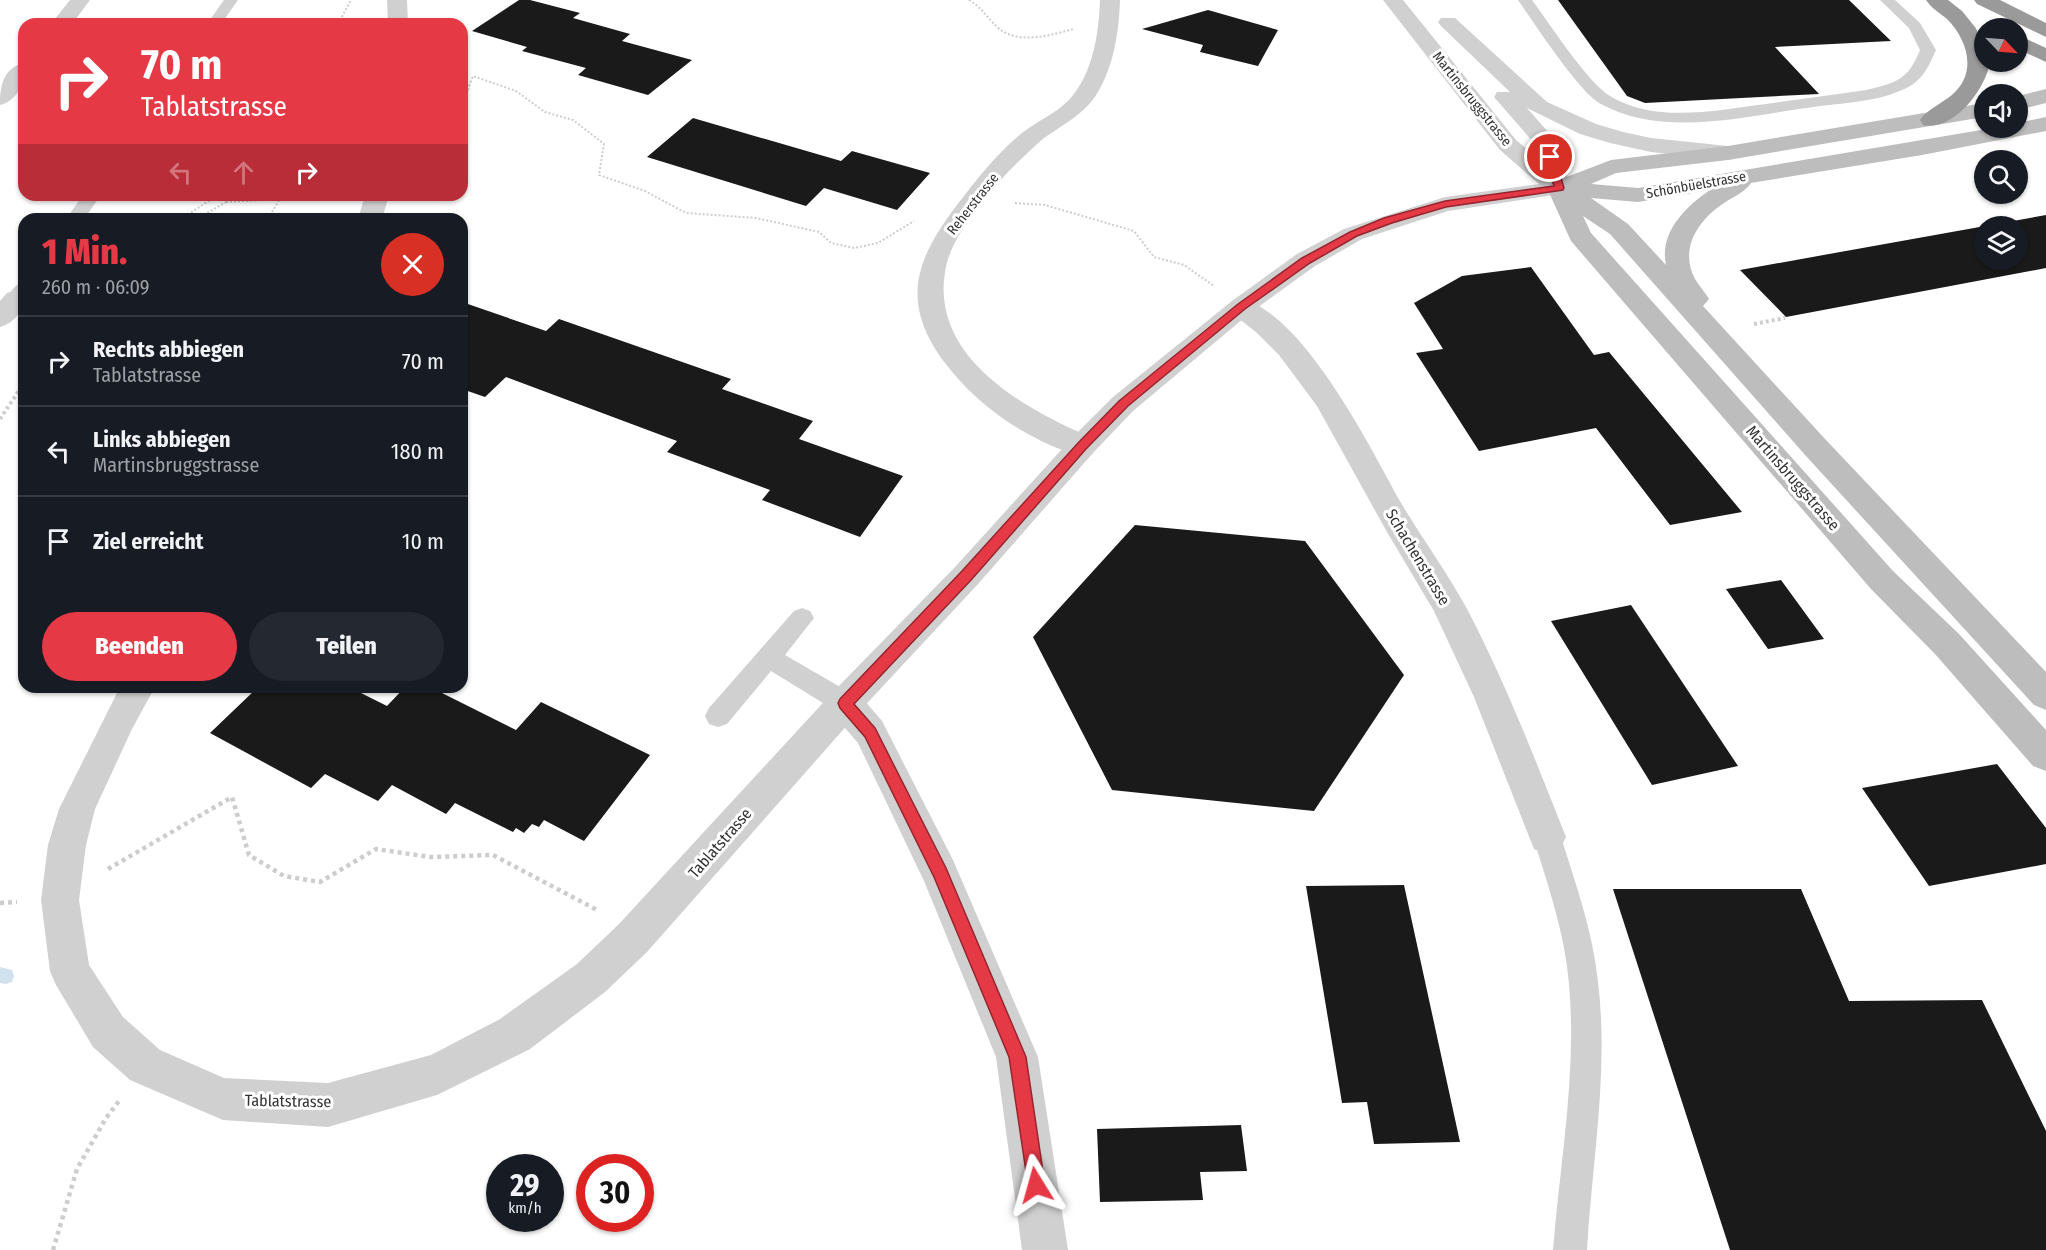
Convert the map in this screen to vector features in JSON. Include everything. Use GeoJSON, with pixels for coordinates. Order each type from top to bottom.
{"type":"FeatureCollection","features":[{"type":"Feature","properties":{"kind":"highway"},"geometry":{"type":"LineString","coordinates":[[1931,120],[1951,108],[1969,89],[1974,81],[1980,58],[1975,42],[1962,24],[1936,0]]}},
{"type":"Feature","properties":{"kind":"highway"},"geometry":{"type":"LineString","coordinates":[[1942,0],[1976,18]]}},
{"type":"Feature","properties":{"kind":"highway"},"geometry":{"type":"LineString","coordinates":[[1984,0],[2046,31]]}},
{"type":"Feature","properties":{"kind":"highway"},"geometry":{"type":"LineString","coordinates":[[2001,0],[2046,12]]}},
{"type":"Feature","properties":{"kind":"highway"},"geometry":{"type":"LineString","coordinates":[[2028,46],[2046,56]]}},
{"type":"Feature","properties":{"kind":"main road"},"geometry":{"type":"LineString","coordinates":[[2028,100],[2046,96]]}},
{"type":"Feature","properties":{"kind":"main road","name":"Schönbüelstrasse"},"geometry":{"type":"LineString","coordinates":[[1560,188],[1611,167],[1728,153],[1974,112]]}},
{"type":"Feature","properties":{"kind":"main road","name":"Schönbüelstrasse"},"geometry":{"type":"LineString","coordinates":[[1560,188],[1638,195],[1922,148],[2046,124]]}},
{"type":"Feature","properties":{"kind":"main road","name":"Martinsbruggstrasse"},"geometry":{"type":"LineString","coordinates":[[1730,351],[1682,277],[1676,250],[1683,228],[1698,210],[1713,198],[1752,176]]}},
{"type":"Feature","properties":{"kind":"main road","name":"Martinsbruggstrasse"},"geometry":{"type":"LineString","coordinates":[[1560,188],[1619,229],[1816,448],[2046,695]]}},
{"type":"Feature","properties":{"kind":"main road","name":"Martinsbruggstrasse"},"geometry":{"type":"LineString","coordinates":[[1560,188],[1580,236],[1882,580],[1947,644],[2046,754]]}},
{"type":"Feature","properties":{"kind":"street"},"geometry":{"type":"LineString","coordinates":[[66,18],[80,0]]}},
{"type":"Feature","properties":{"kind":"street"},"geometry":{"type":"LineString","coordinates":[[397,0],[398,18]]}},
{"type":"Feature","properties":{"kind":"street","name":"Reherstrasse"},"geometry":{"type":"LineString","coordinates":[[1082,446],[1016,414],[982,387],[950,350],[933,316],[929,290],[934,264],[956,223],[1007,160],[1034,134],[1064,117],[1088,91],[1100,61],[1110,0]]}},
{"type":"Feature","properties":{"kind":"street","name":"Martinsbruggstrasse"},"geometry":{"type":"LineString","coordinates":[[1393,0],[1508,146],[1560,188]]}},
{"type":"Feature","properties":{"kind":"street","name":"Martinsbruggstrasse"},"geometry":{"type":"LineString","coordinates":[[1560,188],[1545,141],[1488,78],[1443,15],[1539,107],[1588,129],[1618,138],[1651,145],[1728,153]]}},
{"type":"Feature","properties":{"kind":"street"},"geometry":{"type":"LineString","coordinates":[[0,98],[18,76]]}},
{"type":"Feature","properties":{"kind":"street","name":"Tablatstrasse"},"geometry":{"type":"LineString","coordinates":[[135,693],[119,720],[77,809],[67,845],[60,900],[70,971],[108,1032],[146,1065],[223,1098],[328,1105],[437,1074],[515,1034],[591,978],[633,938],[845,703],[967,575],[1082,446],[1229,297],[1306,261],[1353,234],[1388,220],[1445,204],[1560,188]]}},
{"type":"Feature","properties":{"kind":"street","name":"Schachenstrasse"},"geometry":{"type":"LineString","coordinates":[[1229,297],[1265,323],[1288,346],[1334,408],[1399,526],[1453,615],[1497,711],[1547,837]]}},
{"type":"Feature","properties":{"kind":"street"},"geometry":{"type":"LineString","coordinates":[[845,703],[870,732],[940,873],[1017,1057],[1045,1250]]}},
{"type":"Feature","properties":{"kind":"lane"},"geometry":{"type":"LineString","coordinates":[[218,18],[231,0]]}},
{"type":"Feature","properties":{"kind":"lane"},"geometry":{"type":"LineString","coordinates":[[1525,0],[1589,86],[1604,99],[1628,109],[1656,116],[1695,118],[1866,95],[1897,87],[1919,72],[1928,50],[1915,26],[1887,0]]}},
{"type":"Feature","properties":{"kind":"lane"},"geometry":{"type":"LineString","coordinates":[[718,716],[802,618]]}},
{"type":"Feature","properties":{"kind":"lane"},"geometry":{"type":"LineString","coordinates":[[768,657],[845,703]]}},
{"type":"Feature","properties":{"kind":"lane"},"geometry":{"type":"LineString","coordinates":[[1547,837],[1568,902],[1584,984],[1585,1077],[1570,1250]]}},
{"type":"Feature","properties":{"kind":"path"},"geometry":{"type":"LineString","coordinates":[[341,18],[351,0]]}},
{"type":"Feature","properties":{"kind":"path"},"geometry":{"type":"LineString","coordinates":[[969,0],[980,5],[998,28],[1016,37],[1043,35],[1083,27],[1107,29]]}},
{"type":"Feature","properties":{"kind":"path"},"geometry":{"type":"LineString","coordinates":[[468,92],[473,76],[516,91],[544,112],[573,120],[604,144],[598,175],[645,191],[687,213],[756,218],[819,231],[831,243],[854,248],[878,243],[919,218],[956,223]]}},
{"type":"Feature","properties":{"kind":"path"},"geometry":{"type":"LineString","coordinates":[[190,213],[209,201]]}},
{"type":"Feature","properties":{"kind":"path"},"geometry":{"type":"LineString","coordinates":[[207,213],[225,202],[236,201]]}},
{"type":"Feature","properties":{"kind":"path"},"geometry":{"type":"LineString","coordinates":[[1010,202],[1046,206],[1134,231],[1154,257],[1184,265],[1229,297]]}},
{"type":"Feature","properties":{"kind":"path"},"geometry":{"type":"LineString","coordinates":[[1764,322],[1785,318]]}},
{"type":"Feature","properties":{"kind":"path"},"geometry":{"type":"LineString","coordinates":[[0,419],[18,392]]}},
{"type":"Feature","properties":{"kind":"path"},"geometry":{"type":"LineString","coordinates":[[60,900],[128,856],[232,797],[249,855],[284,876],[320,882],[376,849],[430,857],[493,855],[591,905],[633,938]]}},
{"type":"Feature","properties":{"kind":"path"},"geometry":{"type":"LineString","coordinates":[[53,1250],[77,1169],[106,1118],[146,1065]]}},
{"type":"Feature","properties":{"kind":"building"},"geometry":{"type":"Polygon","coordinates":[[[519,0],[530,0],[580,13],[573,18],[630,34],[622,41],[692,60],[648,95],[578,75],[586,68],[522,51],[527,47],[472,31],[519,0]]]}},
{"type":"Feature","properties":{"kind":"building"},"geometry":{"type":"Polygon","coordinates":[[[1558,0],[1849,0],[1891,41],[1775,47],[1819,94],[1645,103],[1627,96],[1558,0]]]}},
{"type":"Feature","properties":{"kind":"building"},"geometry":{"type":"Polygon","coordinates":[[[1208,10],[1278,30],[1258,66],[1200,52],[1203,45],[1142,29],[1208,10]]]}},
{"type":"Feature","properties":{"kind":"building"},"geometry":{"type":"Polygon","coordinates":[[[693,118],[841,161],[852,151],[930,173],[897,210],[824,188],[806,206],[647,157],[693,118]]]}},
{"type":"Feature","properties":{"kind":"building"},"geometry":{"type":"Polygon","coordinates":[[[2046,215],[2046,268],[1786,317],[1740,270],[1974,228],[1974,270],[2028,270],[2028,218],[2046,215]]]}},
{"type":"Feature","properties":{"kind":"building"},"geometry":{"type":"Polygon","coordinates":[[[1531,267],[1594,355],[1609,352],[1742,512],[1670,525],[1596,428],[1479,451],[1416,353],[1443,349],[1414,303],[1462,276],[1531,267]]]}},
{"type":"Feature","properties":{"kind":"building"},"geometry":{"type":"Polygon","coordinates":[[[468,304],[546,331],[559,319],[731,379],[722,389],[813,421],[799,439],[903,476],[860,537],[762,500],[770,490],[667,452],[677,441],[506,377],[485,397],[468,391],[468,304]]]}},
{"type":"Feature","properties":{"kind":"building"},"geometry":{"type":"Polygon","coordinates":[[[1135,525],[1305,541],[1404,675],[1314,811],[1112,790],[1033,637],[1135,525]]]}},
{"type":"Feature","properties":{"kind":"building"},"geometry":{"type":"Polygon","coordinates":[[[1781,580],[1824,639],[1768,649],[1726,589],[1781,580]]]}},
{"type":"Feature","properties":{"kind":"building"},"geometry":{"type":"Polygon","coordinates":[[[1631,605],[1738,766],[1652,785],[1551,621],[1631,605]]]}},
{"type":"Feature","properties":{"kind":"building"},"geometry":{"type":"Polygon","coordinates":[[[252,693],[361,693],[387,706],[399,693],[442,693],[516,730],[541,702],[650,755],[584,841],[544,820],[539,827],[532,824],[524,833],[516,828],[513,832],[455,803],[446,814],[392,785],[378,801],[325,774],[311,788],[210,733],[252,693]]]}},
{"type":"Feature","properties":{"kind":"building"},"geometry":{"type":"Polygon","coordinates":[[[1997,764],[2046,828],[2046,864],[1929,886],[1862,788],[1997,764]]]}},
{"type":"Feature","properties":{"kind":"building"},"geometry":{"type":"Polygon","coordinates":[[[1404,885],[1460,1142],[1374,1144],[1367,1102],[1342,1103],[1306,886],[1404,885]]]}},
{"type":"Feature","properties":{"kind":"building"},"geometry":{"type":"Polygon","coordinates":[[[1613,889],[1801,889],[1849,1001],[1982,1000],[2046,1131],[2046,1250],[1730,1250],[1613,889]]]}},
{"type":"Feature","properties":{"kind":"building"},"geometry":{"type":"Polygon","coordinates":[[[1241,1125],[1247,1171],[1200,1172],[1203,1200],[1100,1202],[1097,1129],[1241,1125]]]}},
{"type":"Feature","properties":{"kind":"waterway"},"geometry":{"type":"LineString","coordinates":[[0,975],[6,976]]}},
{"type":"Feature","properties":{"kind":"route"},"geometry":{"type":"LineString","coordinates":[[1036,1185],[1017,1057],[940,873],[870,732],[845,703],[967,575],[1082,446],[1124,404],[1241,307],[1306,261],[1353,234],[1388,220],[1445,204],[1560,188],[1550,157]]}}]}
